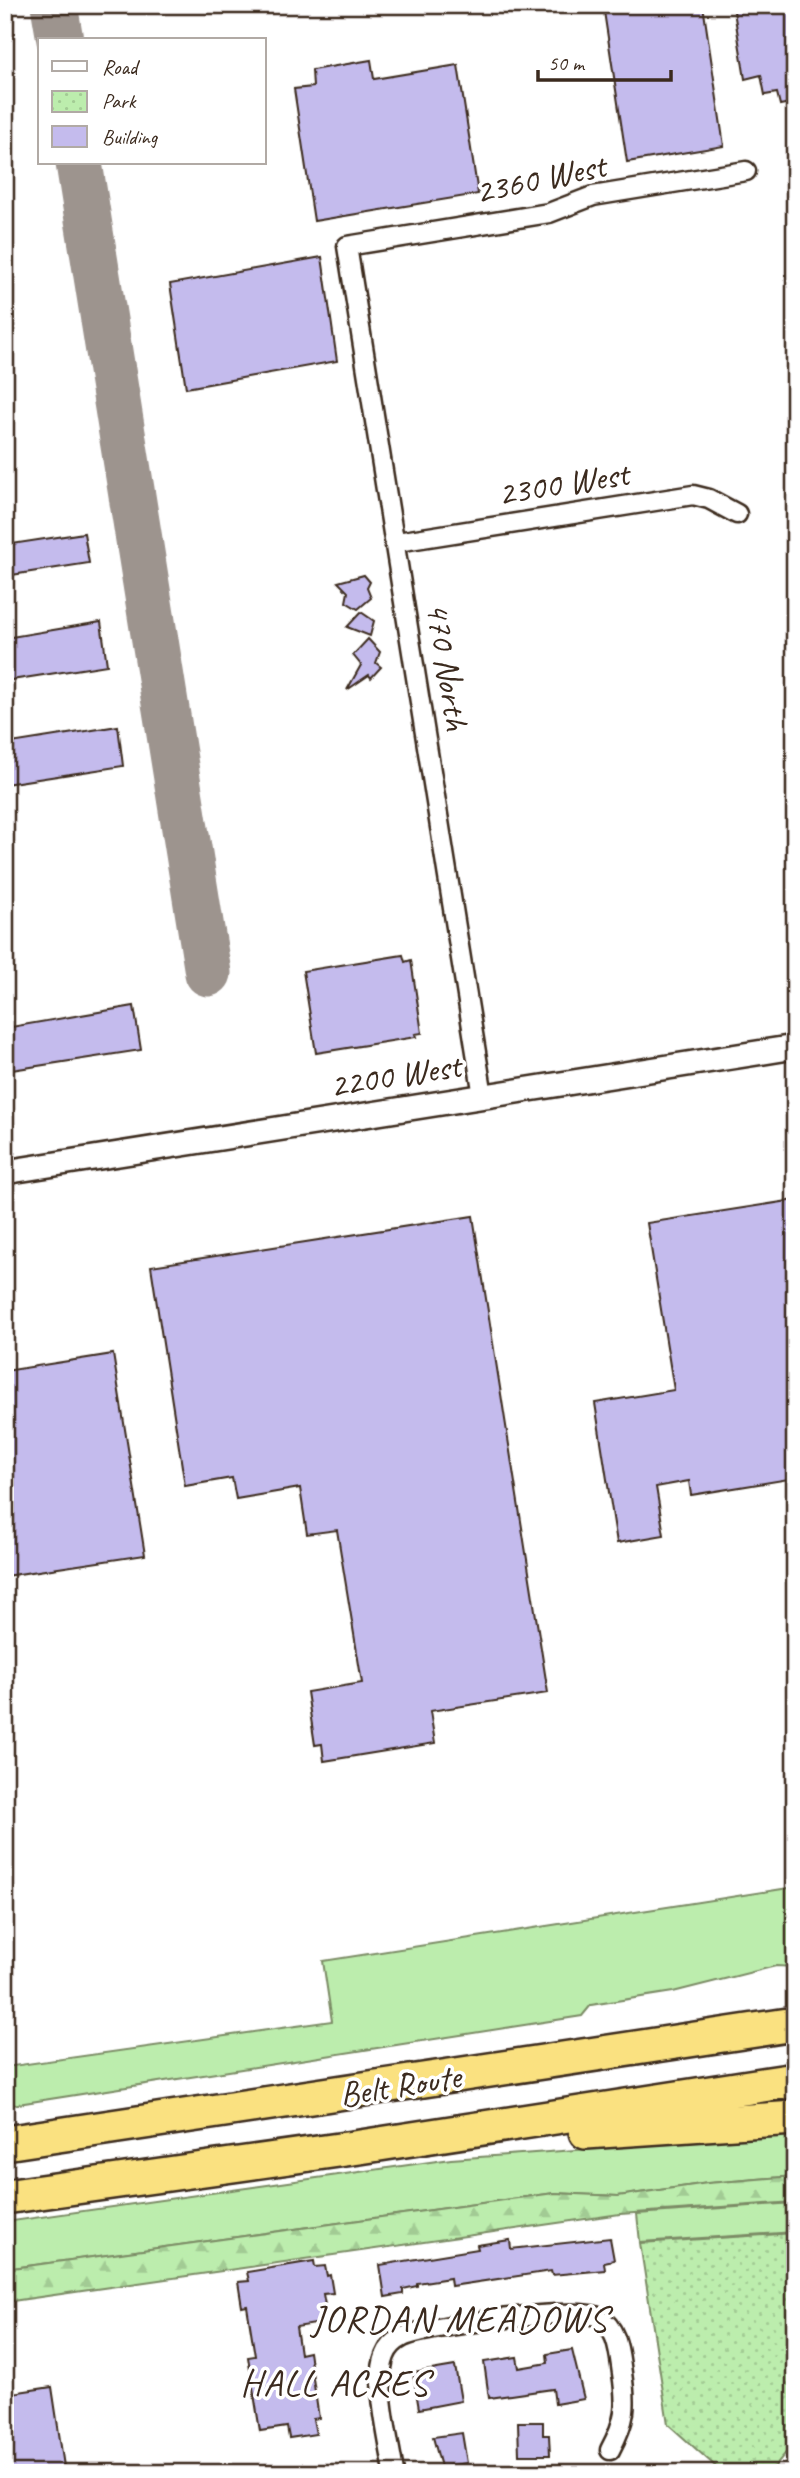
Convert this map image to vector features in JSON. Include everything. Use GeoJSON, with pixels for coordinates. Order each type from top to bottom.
{"type":"FeatureCollection","features":[{"type":"Feature","properties":{"kind":"highway"},"geometry":{"type":"LineString","coordinates":[[395,2086],[795,2002]]}},
{"type":"Feature","properties":{"kind":"highway","name":"Belt Route"},"geometry":{"type":"LineString","coordinates":[[5,2143],[795,2024]]}},
{"type":"Feature","properties":{"kind":"highway","name":"Belt Route"},"geometry":{"type":"LineString","coordinates":[[5,2197],[360,2147],[795,2080]]}},
{"type":"Feature","properties":{"kind":"highway"},"geometry":{"type":"LineString","coordinates":[[360,2147],[795,2118]]}},
{"type":"Feature","properties":{"kind":"street","name":"2360 West"},"geometry":{"type":"LineString","coordinates":[[347,246],[541,214],[593,196],[746,171]]}},
{"type":"Feature","properties":{"kind":"street","name":"470 North"},"geometry":{"type":"LineString","coordinates":[[347,246],[397,542],[483,1096]]}},
{"type":"Feature","properties":{"kind":"street","name":"2300 West"},"geometry":{"type":"LineString","coordinates":[[397,542],[681,496],[709,499],[737,514]]}},
{"type":"Feature","properties":{"kind":"street","name":"2200 West"},"geometry":{"type":"LineString","coordinates":[[5,1172],[795,1047]]}},
{"type":"Feature","properties":{"kind":"street"},"geometry":{"type":"LineString","coordinates":[[394,2473],[383,2367],[389,2349],[404,2337],[513,2318],[583,2313],[599,2317],[614,2336],[626,2407],[622,2427],[610,2450]]}},
{"type":"Feature","properties":{"kind":"green space"},"geometry":{"type":"Polygon","coordinates":[[[795,1887],[795,1967],[776,1966],[673,1992],[591,2005],[582,2016],[5,2106],[5,2067],[332,2021],[323,1961],[795,1887]]]}},
{"type":"Feature","properties":{"kind":"green space"},"geometry":{"type":"Polygon","coordinates":[[[795,2134],[795,2176],[708,2183],[618,2196],[554,2193],[5,2269],[5,2222],[451,2159],[795,2134]]]}},
{"type":"Feature","properties":{"kind":"green space"},"geometry":{"type":"Polygon","coordinates":[[[795,2176],[795,2202],[620,2214],[5,2302],[5,2269],[554,2193],[618,2196],[708,2183],[795,2176]]]}},
{"type":"Feature","properties":{"kind":"green space"},"geometry":{"type":"Polygon","coordinates":[[[795,2203],[795,2232],[640,2242],[637,2214],[795,2203]]]}},
{"type":"Feature","properties":{"kind":"green space"},"geometry":{"type":"Polygon","coordinates":[[[795,2233],[795,2442],[769,2473],[723,2473],[668,2424],[640,2243],[795,2233]]]}},
{"type":"Feature","properties":{"kind":"building"},"geometry":{"type":"Polygon","coordinates":[[[603,5],[703,5],[724,146],[627,162],[603,5]]]}},
{"type":"Feature","properties":{"kind":"building"},"geometry":{"type":"Polygon","coordinates":[[[733,5],[795,5],[795,102],[780,105],[777,93],[765,95],[761,75],[745,79],[733,5]]]}},
{"type":"Feature","properties":{"kind":"building"},"geometry":{"type":"Polygon","coordinates":[[[371,60],[374,79],[458,65],[478,194],[314,221],[294,89],[313,87],[312,70],[371,60]]]}},
{"type":"Feature","properties":{"kind":"building"},"geometry":{"type":"Polygon","coordinates":[[[322,257],[337,361],[186,388],[170,284],[322,257]]]}},
{"type":"Feature","properties":{"kind":"building"},"geometry":{"type":"Polygon","coordinates":[[[84,533],[89,563],[5,576],[5,545],[84,533]]]}},
{"type":"Feature","properties":{"kind":"building"},"geometry":{"type":"Polygon","coordinates":[[[364,575],[370,582],[367,588],[371,598],[358,609],[346,602],[348,592],[338,582],[364,575]]]}},
{"type":"Feature","properties":{"kind":"building"},"geometry":{"type":"Polygon","coordinates":[[[361,612],[374,621],[370,636],[347,627],[361,612]]]}},
{"type":"Feature","properties":{"kind":"building"},"geometry":{"type":"Polygon","coordinates":[[[101,622],[107,665],[5,681],[5,638],[101,622]]]}},
{"type":"Feature","properties":{"kind":"building"},"geometry":{"type":"Polygon","coordinates":[[[368,639],[380,652],[376,663],[381,667],[371,678],[369,675],[347,690],[361,665],[353,655],[368,639]]]}},
{"type":"Feature","properties":{"kind":"building"},"geometry":{"type":"Polygon","coordinates":[[[118,726],[123,766],[5,784],[5,744],[118,726]]]}},
{"type":"Feature","properties":{"kind":"building"},"geometry":{"type":"Polygon","coordinates":[[[403,955],[405,962],[411,960],[422,1033],[415,1034],[416,1037],[316,1053],[303,971],[403,955]]]}},
{"type":"Feature","properties":{"kind":"building"},"geometry":{"type":"Polygon","coordinates":[[[134,1006],[141,1050],[5,1071],[5,1028],[134,1006]]]}},
{"type":"Feature","properties":{"kind":"building"},"geometry":{"type":"Polygon","coordinates":[[[795,1200],[795,1478],[691,1495],[689,1481],[656,1487],[664,1535],[617,1543],[595,1403],[674,1390],[647,1223],[795,1200]]]}},
{"type":"Feature","properties":{"kind":"building"},"geometry":{"type":"Polygon","coordinates":[[[473,1216],[548,1693],[430,1711],[435,1743],[324,1761],[322,1744],[315,1745],[307,1692],[362,1683],[337,1530],[307,1534],[300,1488],[236,1499],[232,1478],[185,1486],[151,1266],[473,1216]]]}},
{"type":"Feature","properties":{"kind":"building"},"geometry":{"type":"Polygon","coordinates":[[[113,1354],[145,1555],[5,1576],[5,1371],[113,1354]]]}},
{"type":"Feature","properties":{"kind":"building"},"geometry":{"type":"Polygon","coordinates":[[[610,2238],[614,2260],[604,2262],[605,2270],[552,2275],[551,2271],[451,2286],[450,2278],[417,2283],[417,2286],[403,2289],[403,2294],[385,2297],[380,2265],[478,2249],[477,2245],[510,2240],[511,2249],[610,2238]]]}},
{"type":"Feature","properties":{"kind":"building"},"geometry":{"type":"Polygon","coordinates":[[[314,2261],[315,2267],[325,2266],[327,2276],[330,2275],[333,2293],[323,2294],[328,2322],[296,2327],[300,2354],[309,2352],[319,2418],[313,2419],[316,2434],[289,2438],[287,2427],[260,2431],[248,2357],[255,2356],[247,2306],[242,2307],[238,2282],[249,2281],[247,2272],[314,2261]]]}},
{"type":"Feature","properties":{"kind":"building"},"geometry":{"type":"Polygon","coordinates":[[[572,2350],[584,2399],[555,2404],[553,2389],[489,2398],[484,2362],[517,2357],[519,2368],[548,2363],[547,2354],[572,2350]]]}},
{"type":"Feature","properties":{"kind":"building"},"geometry":{"type":"Polygon","coordinates":[[[455,2366],[461,2401],[419,2409],[413,2373],[455,2366]]]}},
{"type":"Feature","properties":{"kind":"building"},"geometry":{"type":"Polygon","coordinates":[[[52,2387],[65,2473],[5,2473],[5,2394],[52,2387]]]}},
{"type":"Feature","properties":{"kind":"building"},"geometry":{"type":"Polygon","coordinates":[[[518,2422],[543,2422],[543,2435],[549,2435],[550,2455],[519,2455],[518,2422]]]}},
{"type":"Feature","properties":{"kind":"building"},"geometry":{"type":"Polygon","coordinates":[[[462,2433],[467,2463],[441,2467],[433,2437],[462,2433]]]}},
{"type":"Feature","properties":{"kind":"taxiway"},"geometry":{"type":"LineString","coordinates":[[54,5],[60,38]]}},
{"type":"Feature","properties":{"kind":"taxiway"},"geometry":{"type":"LineString","coordinates":[[79,164],[208,973]]}},
{"type":"Feature","properties":{"kind":"district","name":"JORDAN MEADOWS"},"geometry":{"type":"Point","coordinates":[460,2318]}},
{"type":"Feature","properties":{"kind":"district","name":"HALL ACRES"},"geometry":{"type":"Point","coordinates":[335,2382]}}]}
